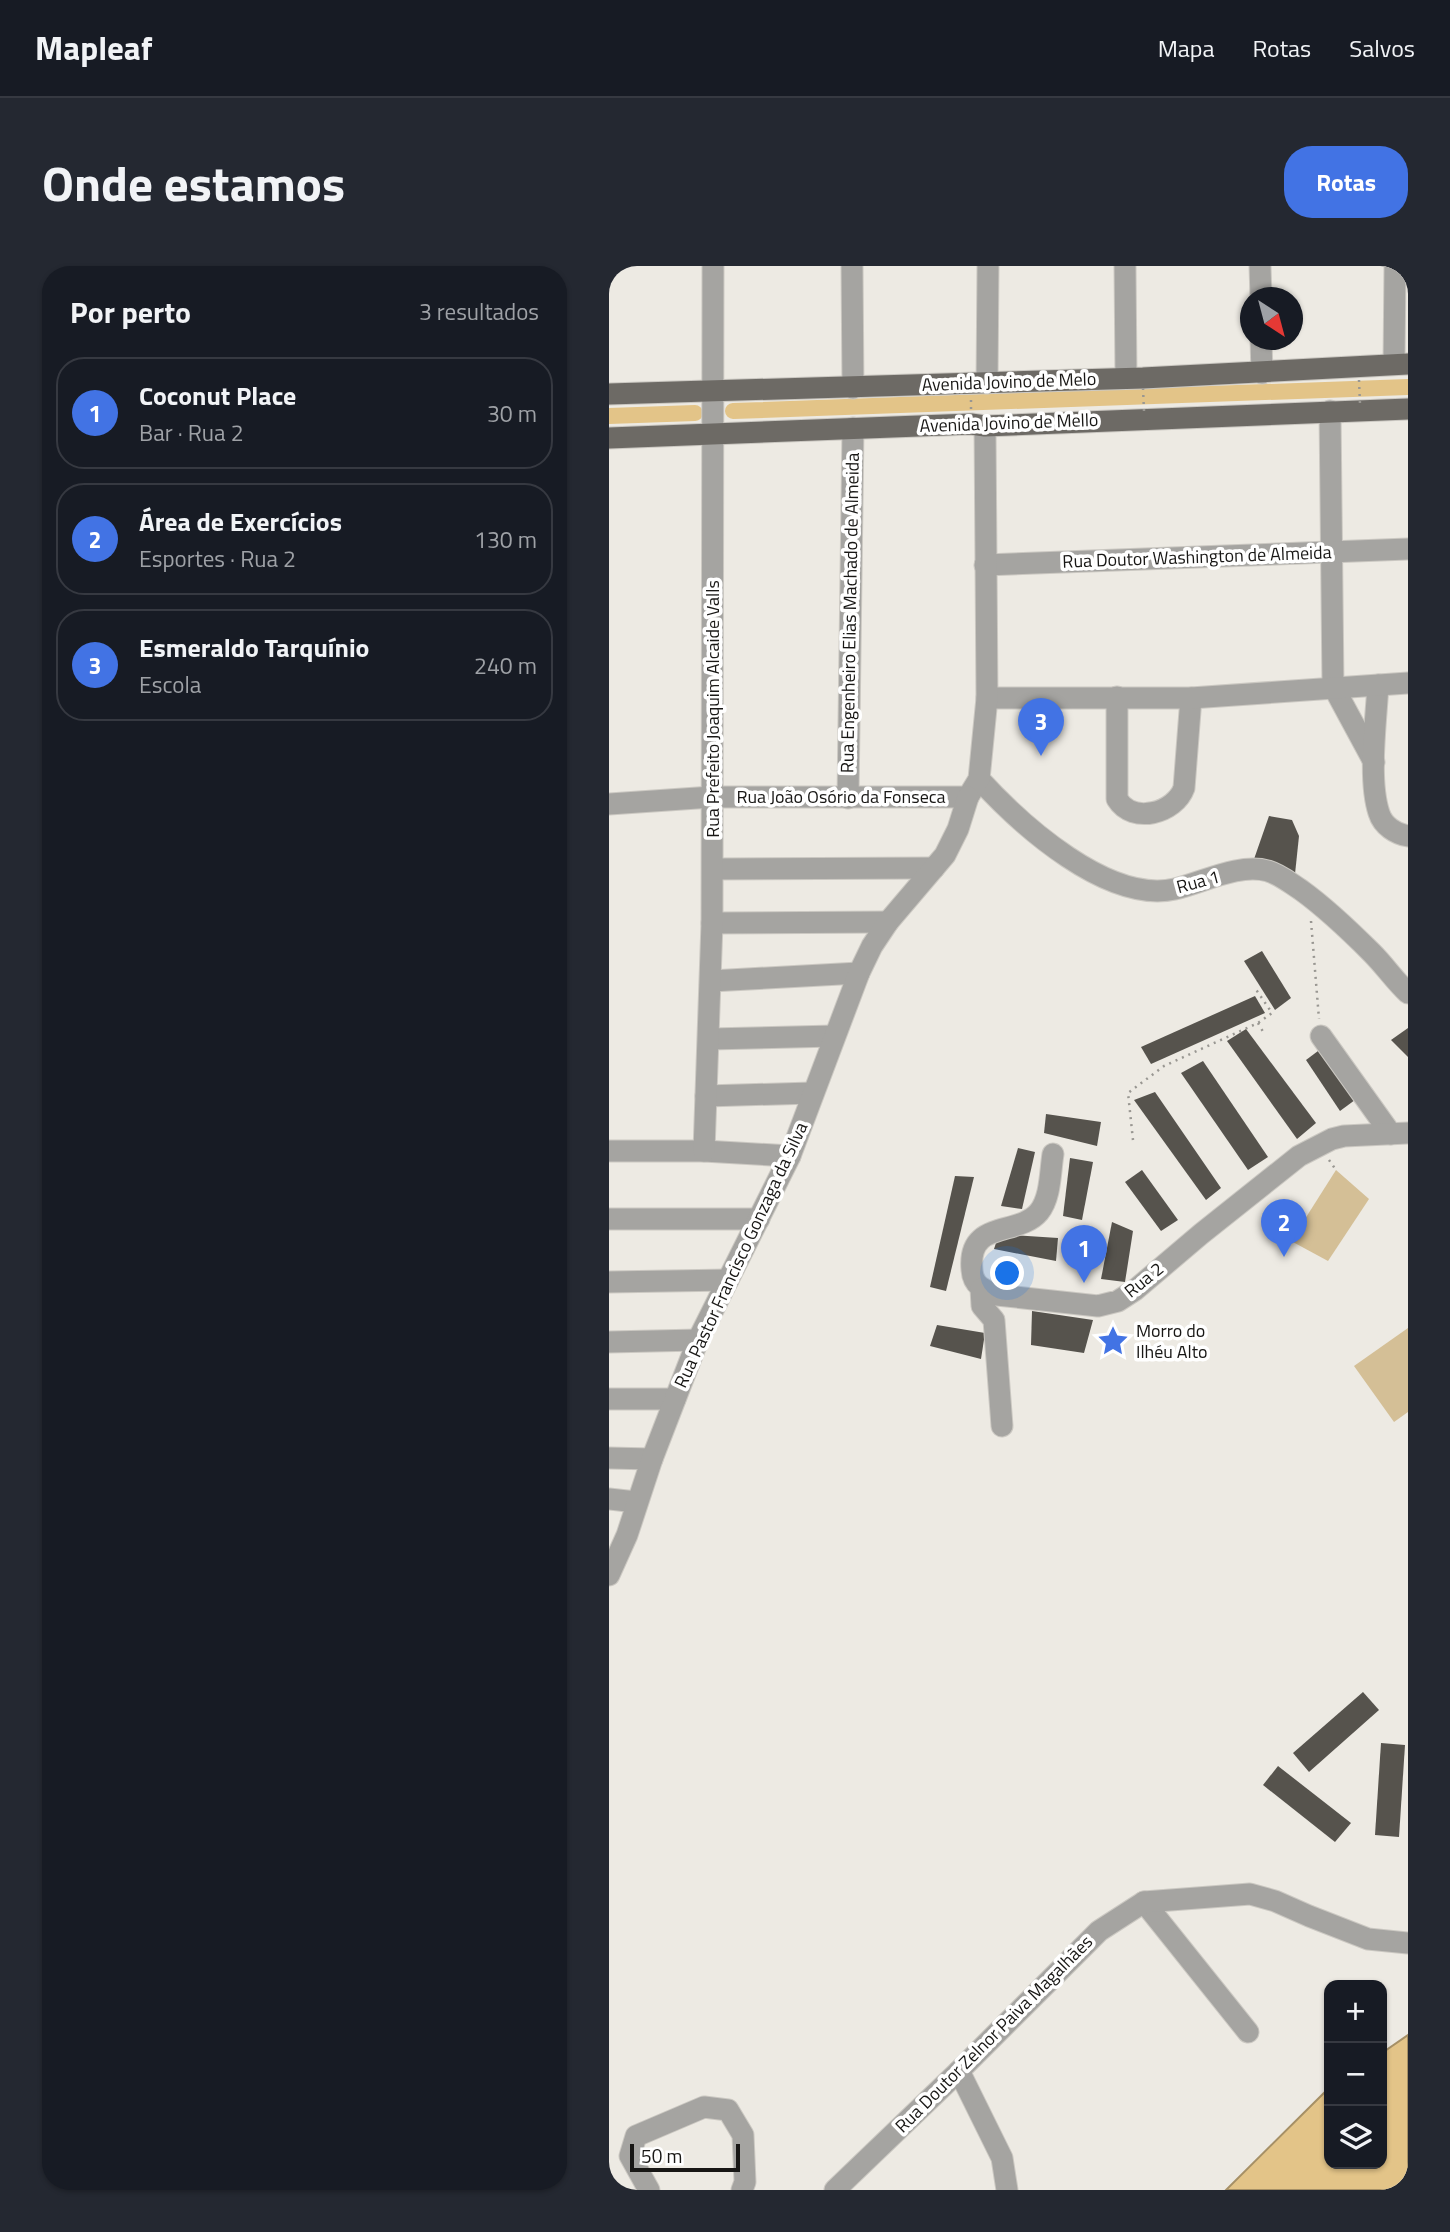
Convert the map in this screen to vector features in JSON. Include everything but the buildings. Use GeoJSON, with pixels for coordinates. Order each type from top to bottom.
{"type":"FeatureCollection","features":[{"type":"Feature","properties":{"kind":"main road","name":"Avenida Jovino de Melo"},"geometry":{"type":"LineString","coordinates":[[609,394],[853,388],[979,389],[1135,383],[1401,364]]}},
{"type":"Feature","properties":{"kind":"main road","name":"Avenida Jovino de Mello"},"geometry":{"type":"LineString","coordinates":[[609,438],[971,424],[978,421],[1408,409]]}},
{"type":"Feature","properties":{"kind":"street","name":"Rua Prefeito Joaquim Alcaide Valls"},"geometry":{"type":"LineString","coordinates":[[704,1151],[710,1039],[713,869],[713,266]]}},
{"type":"Feature","properties":{"kind":"street"},"geometry":{"type":"LineString","coordinates":[[852,266],[853,388]]}},
{"type":"Feature","properties":{"kind":"street"},"geometry":{"type":"LineString","coordinates":[[979,389],[988,266]]}},
{"type":"Feature","properties":{"kind":"street"},"geometry":{"type":"LineString","coordinates":[[1125,266],[1135,383]]}},
{"type":"Feature","properties":{"kind":"street"},"geometry":{"type":"LineString","coordinates":[[1260,266],[1261,287]]}},
{"type":"Feature","properties":{"kind":"street"},"geometry":{"type":"LineString","coordinates":[[1395,266],[1401,364]]}},
{"type":"Feature","properties":{"kind":"street"},"geometry":{"type":"LineString","coordinates":[[1261,350],[1262,373]]}},
{"type":"Feature","properties":{"kind":"street"},"geometry":{"type":"LineString","coordinates":[[1330,411],[1333,687],[1374,762]]}},
{"type":"Feature","properties":{"kind":"street","name":"Rua Pastor Francisco Gonzaga da Silva"},"geometry":{"type":"LineString","coordinates":[[611,1570],[698,1340],[790,1156],[859,973],[888,922],[945,855],[974,788],[987,698],[985,565],[978,421]]}},
{"type":"Feature","properties":{"kind":"street","name":"Rua Engenheiro Elias Machado de Almeida"},"geometry":{"type":"LineString","coordinates":[[848,798],[853,428]]}},
{"type":"Feature","properties":{"kind":"street","name":"Rua Doutor Washington de Almeida"},"geometry":{"type":"LineString","coordinates":[[985,565],[1408,549]]}},
{"type":"Feature","properties":{"kind":"street"},"geometry":{"type":"LineString","coordinates":[[987,698],[1191,698],[1408,683]]}},
{"type":"Feature","properties":{"kind":"street"},"geometry":{"type":"LineString","coordinates":[[1378,685],[1374,762],[1376,800],[1385,824],[1407,836]]}},
{"type":"Feature","properties":{"kind":"street"},"geometry":{"type":"LineString","coordinates":[[1117,697],[1116,791],[1120,804],[1136,813],[1161,811],[1177,801],[1184,788],[1191,698]]}},
{"type":"Feature","properties":{"kind":"street","name":"Rua João Osório da Fonseca"},"geometry":{"type":"LineString","coordinates":[[609,804],[712,797],[848,798],[974,788]]}},
{"type":"Feature","properties":{"kind":"street","name":"Rua 1"},"geometry":{"type":"LineString","coordinates":[[974,788],[1063,854],[1116,882],[1138,890],[1157,892],[1244,870],[1258,869],[1283,878],[1308,895],[1373,955],[1408,993]]}},
{"type":"Feature","properties":{"kind":"street"},"geometry":{"type":"LineString","coordinates":[[713,869],[934,869]]}},
{"type":"Feature","properties":{"kind":"street"},"geometry":{"type":"LineString","coordinates":[[712,923],[888,922]]}},
{"type":"Feature","properties":{"kind":"street"},"geometry":{"type":"LineString","coordinates":[[711,981],[859,973]]}},
{"type":"Feature","properties":{"kind":"street"},"geometry":{"type":"LineString","coordinates":[[710,1039],[834,1035]]}},
{"type":"Feature","properties":{"kind":"street"},"geometry":{"type":"LineString","coordinates":[[1321,1036],[1399,1134]]}},
{"type":"Feature","properties":{"kind":"street"},"geometry":{"type":"LineString","coordinates":[[706,1096],[812,1093]]}},
{"type":"Feature","properties":{"kind":"street","name":"Rua 2"},"geometry":{"type":"LineString","coordinates":[[981,1289],[997,1295],[1098,1306],[1118,1301],[1299,1156],[1332,1139],[1344,1136],[1399,1134]]}},
{"type":"Feature","properties":{"kind":"street"},"geometry":{"type":"LineString","coordinates":[[609,1150],[704,1151],[790,1156]]}},
{"type":"Feature","properties":{"kind":"street"},"geometry":{"type":"LineString","coordinates":[[1002,1426],[995,1321],[982,1306],[981,1289],[975,1282],[972,1271],[973,1254],[977,1244],[986,1235],[996,1229],[1020,1225],[1033,1219],[1041,1209],[1047,1196],[1053,1154]]}},
{"type":"Feature","properties":{"kind":"street"},"geometry":{"type":"LineString","coordinates":[[609,1219],[759,1219]]}},
{"type":"Feature","properties":{"kind":"street"},"geometry":{"type":"LineString","coordinates":[[609,1282],[728,1280]]}},
{"type":"Feature","properties":{"kind":"street"},"geometry":{"type":"LineString","coordinates":[[609,1342],[698,1340]]}},
{"type":"Feature","properties":{"kind":"street"},"geometry":{"type":"LineString","coordinates":[[609,1399],[675,1399]]}},
{"type":"Feature","properties":{"kind":"street"},"geometry":{"type":"LineString","coordinates":[[609,1458],[652,1460]]}},
{"type":"Feature","properties":{"kind":"street"},"geometry":{"type":"LineString","coordinates":[[609,1499],[636,1502]]}},
{"type":"Feature","properties":{"kind":"street","name":"Rua Doutor Zelnor Paiva Magalhães"},"geometry":{"type":"LineString","coordinates":[[835,2190],[1099,1931],[1144,1902],[1250,1894],[1275,1900],[1368,1939],[1408,1942]]}},
{"type":"Feature","properties":{"kind":"street"},"geometry":{"type":"LineString","coordinates":[[1144,1902],[1248,2032]]}},
{"type":"Feature","properties":{"kind":"street"},"geometry":{"type":"LineString","coordinates":[[959,2071],[1002,2158],[1007,2190]]}},
{"type":"Feature","properties":{"kind":"street"},"geometry":{"type":"LineString","coordinates":[[649,2190],[630,2157],[636,2136],[704,2107],[728,2110],[743,2134],[745,2182],[742,2190]]}},
{"type":"Feature","properties":{"kind":"path"},"geometry":{"type":"LineString","coordinates":[[1359,380],[1360,404]]}},
{"type":"Feature","properties":{"kind":"path"},"geometry":{"type":"LineString","coordinates":[[1135,383],[1143,411]]}},
{"type":"Feature","properties":{"kind":"path"},"geometry":{"type":"LineString","coordinates":[[978,421],[979,389]]}},
{"type":"Feature","properties":{"kind":"path"},"geometry":{"type":"LineString","coordinates":[[1308,895],[1321,1036]]}},
{"type":"Feature","properties":{"kind":"path"},"geometry":{"type":"LineString","coordinates":[[1133,1140],[1128,1093],[1164,1066],[1258,1023],[1272,1013],[1255,988]]}},
{"type":"Feature","properties":{"kind":"path"},"geometry":{"type":"LineString","coordinates":[[1258,1023],[1265,1035]]}},
{"type":"Feature","properties":{"kind":"path"},"geometry":{"type":"LineString","coordinates":[[1206,1047],[1211,1054]]}},
{"type":"Feature","properties":{"kind":"path"},"geometry":{"type":"LineString","coordinates":[[1156,1072],[1160,1076]]}},
{"type":"Feature","properties":{"kind":"shaded area"},"geometry":{"type":"Polygon","coordinates":[[[1336,1170],[1369,1199],[1328,1261],[1291,1241],[1336,1170]]]}},
{"type":"Feature","properties":{"kind":"shaded area"},"geometry":{"type":"Polygon","coordinates":[[[1408,1328],[1408,1412],[1394,1422],[1354,1366],[1408,1328]]]}},
{"type":"Feature","properties":{"kind":"shaded area"},"geometry":{"type":"Polygon","coordinates":[[[1408,2035],[1408,2190],[1226,2190],[1324,2093],[1324,2169],[1387,2169],[1387,2050],[1408,2035]]]}},
{"type":"Feature","properties":{"kind":"waterway"},"geometry":{"type":"LineString","coordinates":[[733,411],[1408,387]]}},
{"type":"Feature","properties":{"kind":"waterway"},"geometry":{"type":"LineString","coordinates":[[609,416],[695,413]]}},
{"type":"Feature","properties":{"kind":"place","name":"Esmeraldo Tarquínio"},"geometry":{"type":"Point","coordinates":[1041,756]}},
{"type":"Feature","properties":{"kind":"place","name":"Área de Exercícios"},"geometry":{"type":"Point","coordinates":[1284,1257]}},
{"type":"Feature","properties":{"kind":"place","name":"Coconut Place"},"geometry":{"type":"Point","coordinates":[1084,1283]}},
{"type":"Feature","properties":{"kind":"place","name":"Morro do Ilhéu Alto"},"geometry":{"type":"Point","coordinates":[1113,1341]}}]}
